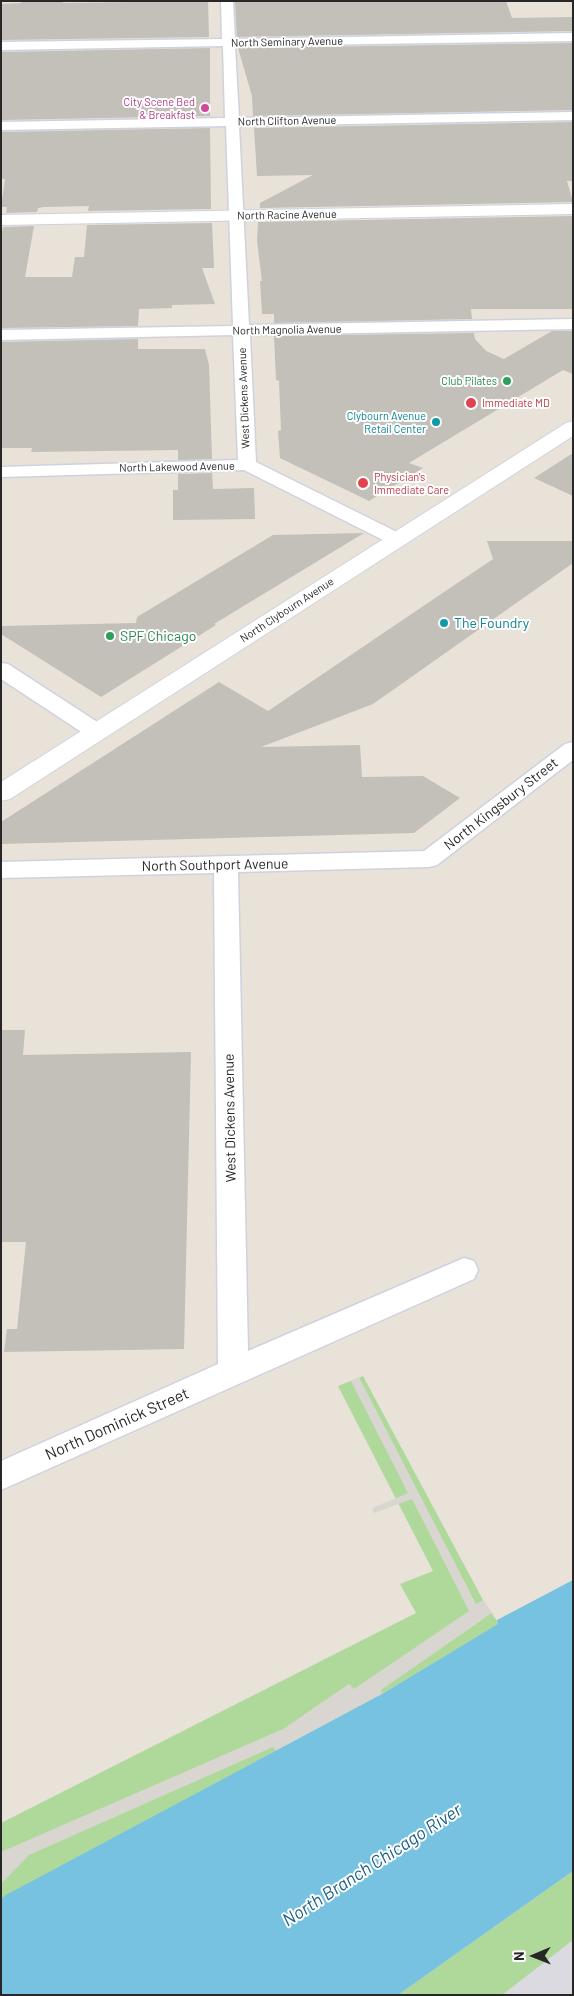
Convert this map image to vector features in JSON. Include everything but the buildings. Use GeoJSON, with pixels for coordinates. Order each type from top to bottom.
{"type":"FeatureCollection","features":[{"type":"Feature","properties":{"kind":"main road","name":"North Racine Avenue"},"geometry":{"type":"LineString","coordinates":[[1,220],[573,209]]}},
{"type":"Feature","properties":{"kind":"main road","name":"North Clybourn Avenue"},"geometry":{"type":"LineString","coordinates":[[1,793],[396,539],[573,428]]}},
{"type":"Feature","properties":{"kind":"street","name":"West Dickens Avenue"},"geometry":{"type":"LineString","coordinates":[[227,1],[247,465]]}},
{"type":"Feature","properties":{"kind":"street","name":"North Seminary Avenue"},"geometry":{"type":"LineString","coordinates":[[1,46],[573,37]]}},
{"type":"Feature","properties":{"kind":"street","name":"North Clifton Avenue"},"geometry":{"type":"LineString","coordinates":[[1,126],[573,116]]}},
{"type":"Feature","properties":{"kind":"street","name":"North Magnolia Avenue"},"geometry":{"type":"LineString","coordinates":[[1,335],[573,324]]}},
{"type":"Feature","properties":{"kind":"street","name":"North Lakewood Avenue"},"geometry":{"type":"LineString","coordinates":[[1,472],[247,465],[396,539]]}},
{"type":"Feature","properties":{"kind":"street"},"geometry":{"type":"LineString","coordinates":[[1,669],[97,732]]}},
{"type":"Feature","properties":{"kind":"street","name":"North Kingsbury Street"},"geometry":{"type":"LineString","coordinates":[[429,859],[573,749]]}},
{"type":"Feature","properties":{"kind":"street","name":"North Southport Avenue"},"geometry":{"type":"LineString","coordinates":[[1,870],[429,859]]}},
{"type":"Feature","properties":{"kind":"street","name":"West Dickens Avenue"},"geometry":{"type":"LineString","coordinates":[[226,864],[233,1372]]}},
{"type":"Feature","properties":{"kind":"street","name":"North Dominick Street"},"geometry":{"type":"LineString","coordinates":[[1,1476],[464,1270]]}},
{"type":"Feature","properties":{"kind":"shaded area"},"geometry":{"type":"Polygon","coordinates":[[[359,1377],[476,1604],[483,1600],[492,1613],[381,1690],[382,1694],[276,1751],[273,1747],[29,1855],[1,1884],[1,1852],[283,1729],[349,1684],[354,1689],[469,1611],[412,1499],[374,1513],[372,1508],[408,1493],[351,1381],[359,1377]]]}},
{"type":"Feature","properties":{"kind":"shaded area"},"geometry":{"type":"Polygon","coordinates":[[[573,1871],[573,1995],[398,1995],[440,1966],[573,1871]]]}},
{"type":"Feature","properties":{"kind":"green space"},"geometry":{"type":"Polygon","coordinates":[[[363,1376],[483,1600],[499,1624],[382,1694],[1,1899],[1,1823],[416,1613],[400,1584],[433,1571],[338,1386],[363,1376]]]}},
{"type":"Feature","properties":{"kind":"green space"},"geometry":{"type":"Polygon","coordinates":[[[573,1871],[573,1940],[502,1995],[398,1995],[573,1871]]]}},
{"type":"Feature","properties":{"kind":"water","name":"North Branch Chicago River"},"geometry":{"type":"Polygon","coordinates":[[[573,1580],[573,1871],[398,1995],[1,1995],[1,1899],[6,1895],[382,1694],[498,1624],[497,1620],[573,1580]]]}},
{"type":"Feature","properties":{"kind":"place","name":"City Scene Bed & Breakfast"},"geometry":{"type":"Point","coordinates":[205,108]}},
{"type":"Feature","properties":{"kind":"place","name":"Club Pilates"},"geometry":{"type":"Point","coordinates":[507,381]}},
{"type":"Feature","properties":{"kind":"place","name":"Immediate MD"},"geometry":{"type":"Point","coordinates":[471,403]}},
{"type":"Feature","properties":{"kind":"place","name":"Clybourn Avenue Retail Center"},"geometry":{"type":"Point","coordinates":[436,422]}},
{"type":"Feature","properties":{"kind":"place","name":"Physician's Immediate Care"},"geometry":{"type":"Point","coordinates":[363,483]}},
{"type":"Feature","properties":{"kind":"place","name":"The Foundry"},"geometry":{"type":"Point","coordinates":[444,623]}},
{"type":"Feature","properties":{"kind":"place","name":"SPF Chicago"},"geometry":{"type":"Point","coordinates":[110,636]}}]}
